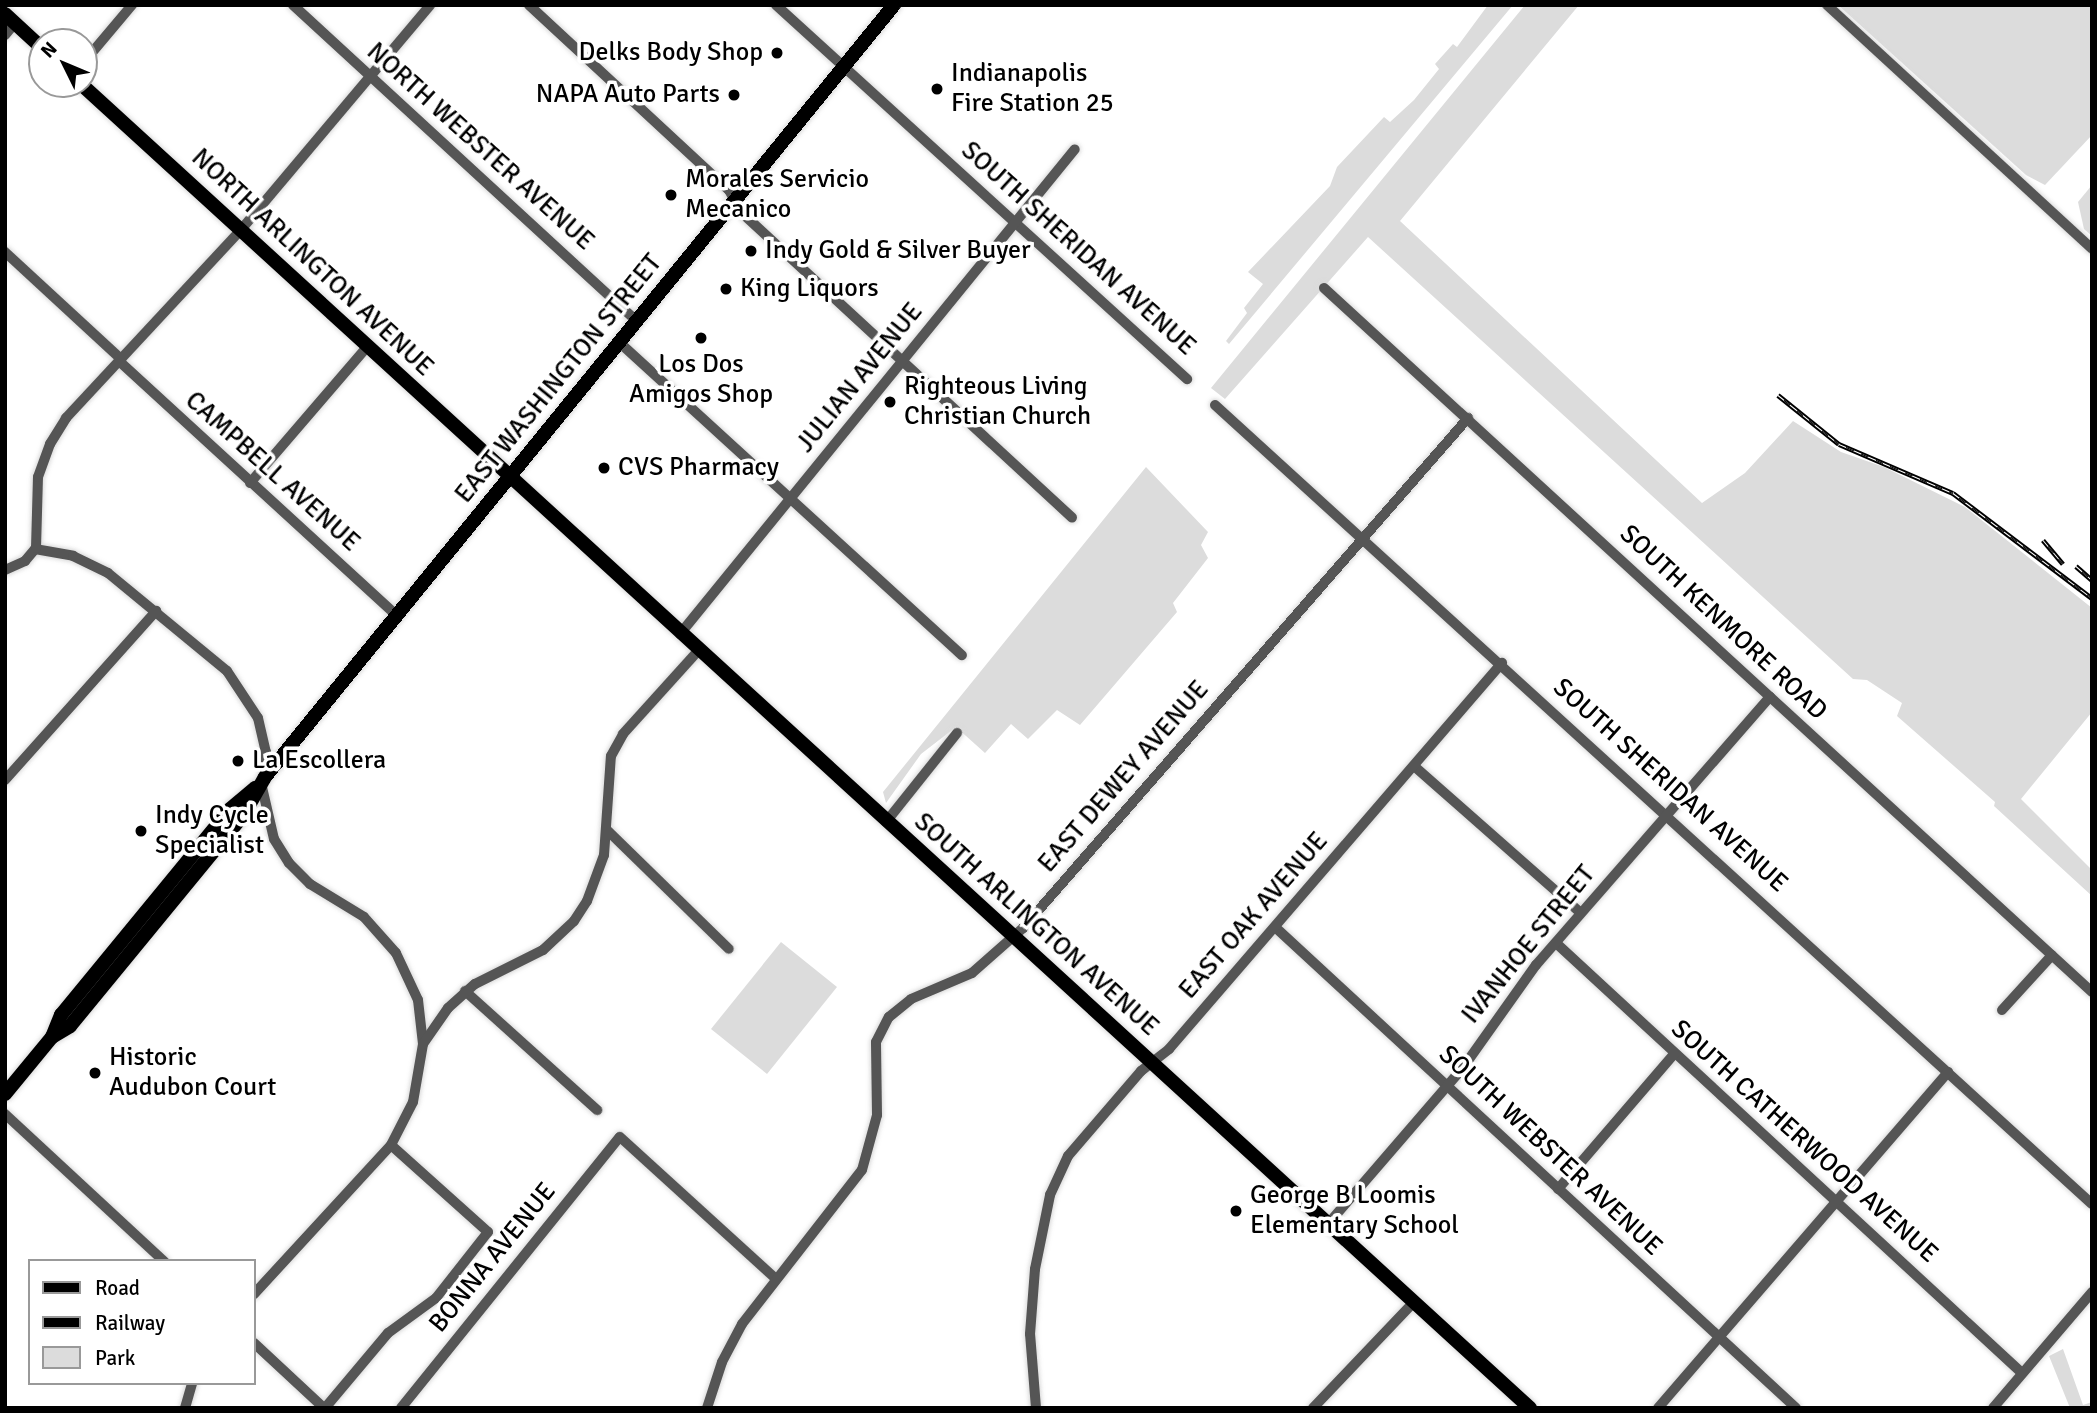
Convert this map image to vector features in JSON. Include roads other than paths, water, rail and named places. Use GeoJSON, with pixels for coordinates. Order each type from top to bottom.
{"type":"FeatureCollection","features":[{"type":"Feature","properties":{"kind":"main road","name":"EAST WASHINGTON STREET"},"geometry":{"type":"LineString","coordinates":[[5,1094],[52,1037],[70,1026],[244,814],[263,780],[894,5]]}},
{"type":"Feature","properties":{"kind":"main road"},"geometry":{"type":"LineString","coordinates":[[10,19],[28,35]]}},
{"type":"Feature","properties":{"kind":"main road","name":"NORTH ARLINGTON AVENUE"},"geometry":{"type":"LineString","coordinates":[[96,98],[510,478]]}},
{"type":"Feature","properties":{"kind":"main road","name":"SOUTH ARLINGTON AVENUE"},"geometry":{"type":"LineString","coordinates":[[510,478],[1530,1408]]}},
{"type":"Feature","properties":{"kind":"street"},"geometry":{"type":"LineString","coordinates":[[98,45],[132,5]]}},
{"type":"Feature","properties":{"kind":"street","name":"NORTH WEBSTER AVENUE"},"geometry":{"type":"LineString","coordinates":[[293,5],[637,321]]}},
{"type":"Feature","properties":{"kind":"street"},"geometry":{"type":"LineString","coordinates":[[35,550],[37,487],[50,444],[73,410],[240,231],[430,5]]}},
{"type":"Feature","properties":{"kind":"street"},"geometry":{"type":"LineString","coordinates":[[528,5],[729,190],[734,201],[1072,518]]}},
{"type":"Feature","properties":{"kind":"street","name":"SOUTH SHERIDAN AVENUE"},"geometry":{"type":"LineString","coordinates":[[776,5],[1187,379]]}},
{"type":"Feature","properties":{"kind":"street"},"geometry":{"type":"LineString","coordinates":[[1827,5],[2092,249]]}},
{"type":"Feature","properties":{"kind":"street"},"geometry":{"type":"LineString","coordinates":[[5,35],[10,19]]}},
{"type":"Feature","properties":{"kind":"street","name":"JULIAN AVENUE"},"geometry":{"type":"LineString","coordinates":[[680,634],[1075,149]]}},
{"type":"Feature","properties":{"kind":"street","name":"CAMPBELL AVENUE"},"geometry":{"type":"LineString","coordinates":[[5,252],[250,483],[397,616]]}},
{"type":"Feature","properties":{"kind":"street","name":"SOUTH KENMORE ROAD"},"geometry":{"type":"LineString","coordinates":[[1324,288],[2092,992]]}},
{"type":"Feature","properties":{"kind":"street"},"geometry":{"type":"LineString","coordinates":[[620,343],[962,655]]}},
{"type":"Feature","properties":{"kind":"street"},"geometry":{"type":"LineString","coordinates":[[250,483],[367,347]]}},
{"type":"Feature","properties":{"kind":"street","name":"SOUTH SHERIDAN AVENUE"},"geometry":{"type":"LineString","coordinates":[[1215,405],[1502,663],[2092,1204]]}},
{"type":"Feature","properties":{"kind":"street","name":"EAST DEWEY AVENUE"},"geometry":{"type":"LineString","coordinates":[[707,1408],[733,1341],[776,1279],[846,1195],[864,1166],[877,1115],[874,1052],[886,1021],[907,1001],[972,973],[1013,938],[1468,418]]}},
{"type":"Feature","properties":{"kind":"street"},"geometry":{"type":"LineString","coordinates":[[7,568],[35,550],[96,566],[156,611],[242,689],[264,737],[263,780],[273,835],[289,863],[314,886],[367,920],[401,961],[418,1000],[423,1044],[413,1102],[391,1145],[256,1292]]}},
{"type":"Feature","properties":{"kind":"street"},"geometry":{"type":"LineString","coordinates":[[5,780],[156,611]]}},
{"type":"Feature","properties":{"kind":"street"},"geometry":{"type":"LineString","coordinates":[[423,1044],[465,991],[527,960],[568,928],[595,884],[607,830],[607,780],[615,747],[698,651]]}},
{"type":"Feature","properties":{"kind":"street","name":"EAST OAK AVENUE"},"geometry":{"type":"LineString","coordinates":[[1036,1408],[1032,1292],[1050,1195],[1079,1140],[1152,1064],[1275,927],[1502,663]]}},
{"type":"Feature","properties":{"kind":"street","name":"IVANHOE STREET"},"geometry":{"type":"LineString","coordinates":[[1328,1224],[1446,1087],[1581,913],[1770,697]]}},
{"type":"Feature","properties":{"kind":"street"},"geometry":{"type":"LineString","coordinates":[[886,822],[957,733]]}},
{"type":"Feature","properties":{"kind":"street"},"geometry":{"type":"LineString","coordinates":[[1414,766],[1581,913]]}},
{"type":"Feature","properties":{"kind":"street"},"geometry":{"type":"LineString","coordinates":[[607,830],[729,949]]}},
{"type":"Feature","properties":{"kind":"street","name":"SOUTH WEBSTER AVENUE"},"geometry":{"type":"LineString","coordinates":[[1275,927],[1796,1408]]}},
{"type":"Feature","properties":{"kind":"street","name":"SOUTH CATHERWOOD AVENUE"},"geometry":{"type":"LineString","coordinates":[[1556,943],[2022,1373]]}},
{"type":"Feature","properties":{"kind":"street"},"geometry":{"type":"LineString","coordinates":[[2002,1010],[2052,955]]}},
{"type":"Feature","properties":{"kind":"street"},"geometry":{"type":"LineString","coordinates":[[465,991],[597,1110]]}},
{"type":"Feature","properties":{"kind":"street"},"geometry":{"type":"LineString","coordinates":[[1558,1189],[1674,1054]]}},
{"type":"Feature","properties":{"kind":"street"},"geometry":{"type":"LineString","coordinates":[[1658,1408],[1948,1072]]}},
{"type":"Feature","properties":{"kind":"street"},"geometry":{"type":"LineString","coordinates":[[5,1114],[162,1259]]}},
{"type":"Feature","properties":{"kind":"street","name":"BONNA AVENUE"},"geometry":{"type":"LineString","coordinates":[[401,1408],[620,1137],[776,1279]]}},
{"type":"Feature","properties":{"kind":"street"},"geometry":{"type":"LineString","coordinates":[[256,1345],[324,1408],[388,1333],[436,1298],[488,1232],[391,1145]]}},
{"type":"Feature","properties":{"kind":"street"},"geometry":{"type":"LineString","coordinates":[[1993,1408],[2092,1292]]}},
{"type":"Feature","properties":{"kind":"street"},"geometry":{"type":"LineString","coordinates":[[1312,1408],[1414,1302]]}},
{"type":"Feature","properties":{"kind":"street"},"geometry":{"type":"LineString","coordinates":[[185,1408],[191,1385]]}},
{"type":"Feature","properties":{"kind":"railway"},"geometry":{"type":"LineString","coordinates":[[1778,395],[1839,444],[1953,493],[2092,598]]}},
{"type":"Feature","properties":{"kind":"railway"},"geometry":{"type":"LineString","coordinates":[[2043,540],[2063,564]]}},
{"type":"Feature","properties":{"kind":"railway"},"geometry":{"type":"LineString","coordinates":[[2076,566],[2092,580]]}},
{"type":"Feature","properties":{"kind":"place","name":"Delks Body Shop"},"geometry":{"type":"Point","coordinates":[777,53]}},
{"type":"Feature","properties":{"kind":"place","name":"Indianapolis Fire Station 25"},"geometry":{"type":"Point","coordinates":[937,89]}},
{"type":"Feature","properties":{"kind":"place","name":"NAPA Auto Parts"},"geometry":{"type":"Point","coordinates":[734,95]}},
{"type":"Feature","properties":{"kind":"place","name":"Morales Servicio Mecanico"},"geometry":{"type":"Point","coordinates":[671,195]}},
{"type":"Feature","properties":{"kind":"place","name":"Indy Gold & Silver Buyer"},"geometry":{"type":"Point","coordinates":[751,251]}},
{"type":"Feature","properties":{"kind":"place","name":"King Liquors"},"geometry":{"type":"Point","coordinates":[726,289]}},
{"type":"Feature","properties":{"kind":"place","name":"Los Dos Amigos Shop"},"geometry":{"type":"Point","coordinates":[701,338]}},
{"type":"Feature","properties":{"kind":"place","name":"Righteous Living Christian Church"},"geometry":{"type":"Point","coordinates":[890,402]}},
{"type":"Feature","properties":{"kind":"place","name":"CVS Pharmacy"},"geometry":{"type":"Point","coordinates":[604,468]}},
{"type":"Feature","properties":{"kind":"place","name":"La Escollera"},"geometry":{"type":"Point","coordinates":[238,761]}},
{"type":"Feature","properties":{"kind":"place","name":"Indy Cycle Specialist"},"geometry":{"type":"Point","coordinates":[141,831]}},
{"type":"Feature","properties":{"kind":"place","name":"Historic Audubon Court"},"geometry":{"type":"Point","coordinates":[95,1073]}},
{"type":"Feature","properties":{"kind":"place","name":"George B Loomis Elementary School"},"geometry":{"type":"Point","coordinates":[1236,1211]}}]}
